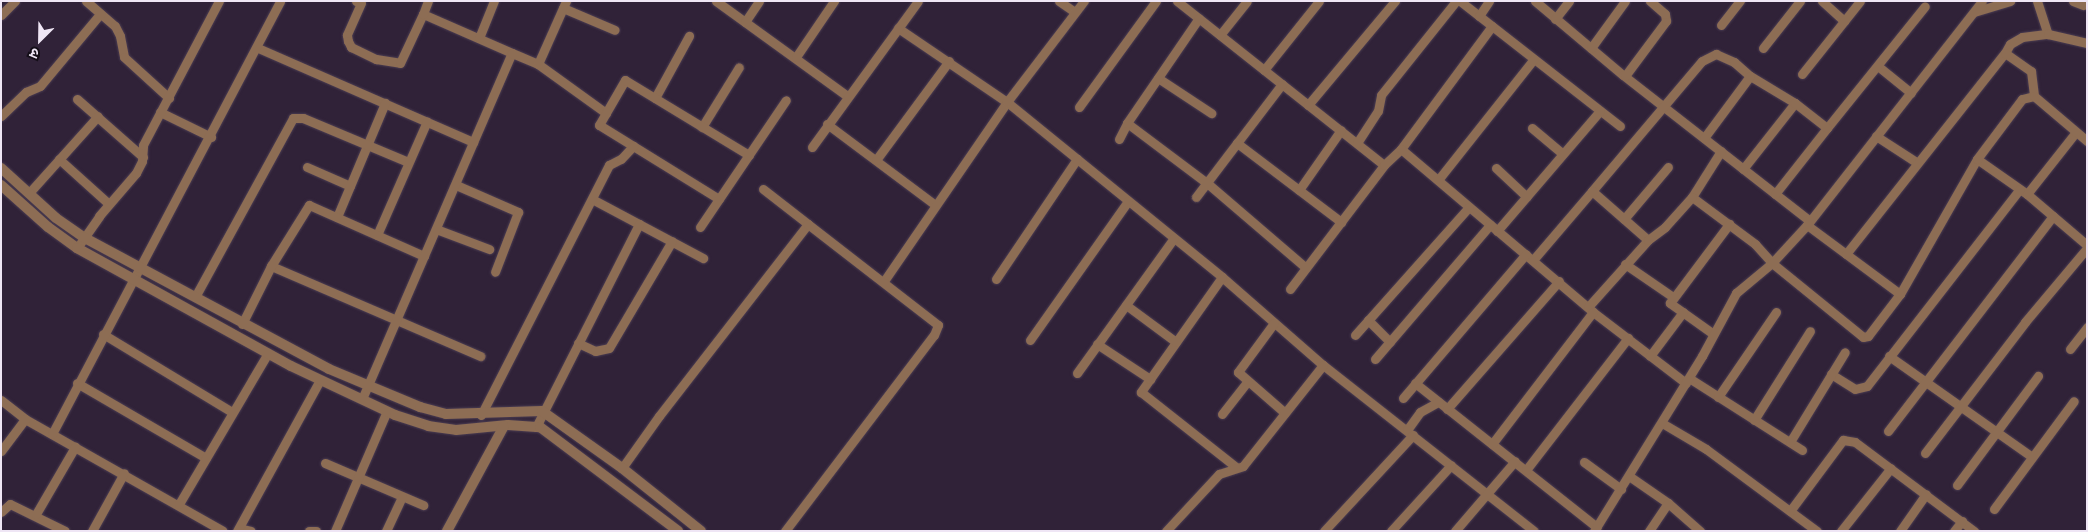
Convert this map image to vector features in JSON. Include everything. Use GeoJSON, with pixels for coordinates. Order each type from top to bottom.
{"type":"FeatureCollection","features":[{"type":"Feature","properties":{"kind":"street"},"geometry":{"type":"LineString","coordinates":[[1,16],[15,1]]}},
{"type":"Feature","properties":{"kind":"street"},"geometry":{"type":"LineString","coordinates":[[86,1],[115,26],[120,36],[124,57],[169,98]]}},
{"type":"Feature","properties":{"kind":"street"},"geometry":{"type":"LineString","coordinates":[[77,248],[83,237],[136,173],[142,157],[143,145],[219,1]]}},
{"type":"Feature","properties":{"kind":"street"},"geometry":{"type":"LineString","coordinates":[[52,434],[103,334],[258,48],[280,1]]}},
{"type":"Feature","properties":{"kind":"street"},"geometry":{"type":"LineString","coordinates":[[360,2],[347,35],[348,41],[359,52],[394,65],[404,60],[428,1]]}},
{"type":"Feature","properties":{"kind":"street"},"geometry":{"type":"LineString","coordinates":[[479,38],[494,1]]}},
{"type":"Feature","properties":{"kind":"street"},"geometry":{"type":"LineString","coordinates":[[716,1],[796,57],[847,96]]}},
{"type":"Feature","properties":{"kind":"street"},"geometry":{"type":"LineString","coordinates":[[745,22],[759,1]]}},
{"type":"Feature","properties":{"kind":"street"},"geometry":{"type":"LineString","coordinates":[[796,57],[834,1]]}},
{"type":"Feature","properties":{"kind":"street"},"geometry":{"type":"LineString","coordinates":[[812,147],[847,96],[918,1]]}},
{"type":"Feature","properties":{"kind":"street"},"geometry":{"type":"LineString","coordinates":[[1059,1],[1075,12]]}},
{"type":"Feature","properties":{"kind":"street"},"geometry":{"type":"LineString","coordinates":[[884,281],[934,204],[1007,102],[1084,1]]}},
{"type":"Feature","properties":{"kind":"street"},"geometry":{"type":"LineString","coordinates":[[1079,107],[1156,1]]}},
{"type":"Feature","properties":{"kind":"street"},"geometry":{"type":"LineString","coordinates":[[1220,35],[1247,1]]}},
{"type":"Feature","properties":{"kind":"street"},"geometry":{"type":"LineString","coordinates":[[1264,70],[1318,1]]}},
{"type":"Feature","properties":{"kind":"street"},"geometry":{"type":"LineString","coordinates":[[1308,105],[1395,1]]}},
{"type":"Feature","properties":{"kind":"street"},"geometry":{"type":"LineString","coordinates":[[1357,143],[1378,111],[1382,95],[1456,1]]}},
{"type":"Feature","properties":{"kind":"street"},"geometry":{"type":"LineString","coordinates":[[1460,1],[1620,126]]}},
{"type":"Feature","properties":{"kind":"street"},"geometry":{"type":"LineString","coordinates":[[1479,16],[1489,1]]}},
{"type":"Feature","properties":{"kind":"street"},"geometry":{"type":"LineString","coordinates":[[1535,1],[1625,76],[1775,194],[1846,254],[1900,294]]}},
{"type":"Feature","properties":{"kind":"street"},"geometry":{"type":"LineString","coordinates":[[1555,19],[1569,1]]}},
{"type":"Feature","properties":{"kind":"street"},"geometry":{"type":"LineString","coordinates":[[1591,48],[1625,1]]}},
{"type":"Feature","properties":{"kind":"street"},"geometry":{"type":"LineString","coordinates":[[1625,76],[1666,21],[1665,14],[1650,1]]}},
{"type":"Feature","properties":{"kind":"street"},"geometry":{"type":"LineString","coordinates":[[1721,25],[1740,1]]}},
{"type":"Feature","properties":{"kind":"street"},"geometry":{"type":"LineString","coordinates":[[1763,48],[1800,1]]}},
{"type":"Feature","properties":{"kind":"street"},"geometry":{"type":"LineString","coordinates":[[1822,1],[1844,21]]}},
{"type":"Feature","properties":{"kind":"street"},"geometry":{"type":"LineString","coordinates":[[1802,74],[1860,1]]}},
{"type":"Feature","properties":{"kind":"street"},"geometry":{"type":"LineString","coordinates":[[1415,383],[1526,470],[1596,529],[1662,423],[1736,294],[1772,263],[1808,223],[1982,1]]}},
{"type":"Feature","properties":{"kind":"street"},"geometry":{"type":"LineString","coordinates":[[1973,12],[2010,1]]}},
{"type":"Feature","properties":{"kind":"street"},"geometry":{"type":"LineString","coordinates":[[2037,1],[2048,34]]}},
{"type":"Feature","properties":{"kind":"street"},"geometry":{"type":"LineString","coordinates":[[2072,1],[2083,5]]}},
{"type":"Feature","properties":{"kind":"street"},"geometry":{"type":"LineString","coordinates":[[1180,2],[1384,165]]}},
{"type":"Feature","properties":{"kind":"street"},"geometry":{"type":"LineString","coordinates":[[538,64],[565,4],[615,30]]}},
{"type":"Feature","properties":{"kind":"street"},"geometry":{"type":"LineString","coordinates":[[1775,194],[1827,128],[1879,67],[1925,6]]}},
{"type":"Feature","properties":{"kind":"street"},"geometry":{"type":"LineString","coordinates":[[1,116],[26,92],[40,86],[100,14]]}},
{"type":"Feature","properties":{"kind":"street"},"geometry":{"type":"LineString","coordinates":[[422,14],[538,64],[606,113]]}},
{"type":"Feature","properties":{"kind":"street"},"geometry":{"type":"LineString","coordinates":[[1119,139],[1127,124],[1199,18]]}},
{"type":"Feature","properties":{"kind":"street"},"geometry":{"type":"LineString","coordinates":[[1290,290],[1384,165],[1401,149],[1492,26]]}},
{"type":"Feature","properties":{"kind":"street"},"geometry":{"type":"LineString","coordinates":[[898,28],[1007,102],[1222,277],[1324,365],[1487,494],[1527,529]]}},
{"type":"Feature","properties":{"kind":"street"},"geometry":{"type":"LineString","coordinates":[[1846,254],[1916,162],[2005,53],[2010,44],[2022,37],[2048,34],[2087,43]]}},
{"type":"Feature","properties":{"kind":"street"},"geometry":{"type":"LineString","coordinates":[[655,98],[689,36]]}},
{"type":"Feature","properties":{"kind":"street"},"geometry":{"type":"LineString","coordinates":[[258,48],[473,142]]}},
{"type":"Feature","properties":{"kind":"street"},"geometry":{"type":"LineString","coordinates":[[362,399],[512,53]]}},
{"type":"Feature","properties":{"kind":"street"},"geometry":{"type":"LineString","coordinates":[[2005,53],[2031,71],[2034,96],[2087,141]]}},
{"type":"Feature","properties":{"kind":"street"},"geometry":{"type":"LineString","coordinates":[[1533,260],[1665,108],[1702,61],[1716,54],[1734,62],[1750,76],[1795,103],[1827,128]]}},
{"type":"Feature","properties":{"kind":"street"},"geometry":{"type":"LineString","coordinates":[[1438,180],[1534,59]]}},
{"type":"Feature","properties":{"kind":"street"},"geometry":{"type":"LineString","coordinates":[[876,160],[949,61]]}},
{"type":"Feature","properties":{"kind":"street"},"geometry":{"type":"LineString","coordinates":[[702,127],[739,66]]}},
{"type":"Feature","properties":{"kind":"street"},"geometry":{"type":"LineString","coordinates":[[1879,67],[1911,93]]}},
{"type":"Feature","properties":{"kind":"street"},"geometry":{"type":"LineString","coordinates":[[1704,138],[1750,76]]}},
{"type":"Feature","properties":{"kind":"street"},"geometry":{"type":"LineString","coordinates":[[1158,78],[1211,114]]}},
{"type":"Feature","properties":{"kind":"street"},"geometry":{"type":"LineString","coordinates":[[719,199],[599,125],[625,80],[749,155]]}},
{"type":"Feature","properties":{"kind":"street"},"geometry":{"type":"LineString","coordinates":[[1196,197],[1282,84]]}},
{"type":"Feature","properties":{"kind":"street"},"geometry":{"type":"LineString","coordinates":[[1692,197],[1755,244],[1772,263],[1863,337],[1868,336],[1900,294],[1978,159],[2022,99],[2034,96]]}},
{"type":"Feature","properties":{"kind":"street"},"geometry":{"type":"LineString","coordinates":[[77,99],[142,157]]}},
{"type":"Feature","properties":{"kind":"street"},"geometry":{"type":"LineString","coordinates":[[700,227],[786,100]]}},
{"type":"Feature","properties":{"kind":"street"},"geometry":{"type":"LineString","coordinates":[[1743,168],[1795,103]]}},
{"type":"Feature","properties":{"kind":"street"},"geometry":{"type":"LineString","coordinates":[[337,217],[385,104]]}},
{"type":"Feature","properties":{"kind":"street"},"geometry":{"type":"LineString","coordinates":[[1375,359],[1494,228],[1527,197],[1600,111]]}},
{"type":"Feature","properties":{"kind":"street"},"geometry":{"type":"LineString","coordinates":[[160,112],[211,137]]}},
{"type":"Feature","properties":{"kind":"street"},"geometry":{"type":"LineString","coordinates":[[29,193],[98,116]]}},
{"type":"Feature","properties":{"kind":"street"},"geometry":{"type":"LineString","coordinates":[[194,297],[293,118],[303,118],[408,162]]}},
{"type":"Feature","properties":{"kind":"street"},"geometry":{"type":"LineString","coordinates":[[377,235],[427,122]]}},
{"type":"Feature","properties":{"kind":"street"},"geometry":{"type":"LineString","coordinates":[[827,124],[934,204]]}},
{"type":"Feature","properties":{"kind":"street"},"geometry":{"type":"LineString","coordinates":[[1127,124],[1207,183],[1306,268]]}},
{"type":"Feature","properties":{"kind":"street"},"geometry":{"type":"LineString","coordinates":[[1532,128],[1563,154]]}},
{"type":"Feature","properties":{"kind":"street"},"geometry":{"type":"LineString","coordinates":[[1299,190],[1341,130]]}},
{"type":"Feature","properties":{"kind":"street"},"geometry":{"type":"LineString","coordinates":[[1831,374],[1856,389],[1863,388],[2023,192],[2076,132]]}},
{"type":"Feature","properties":{"kind":"street"},"geometry":{"type":"LineString","coordinates":[[1876,136],[1916,162]]}},
{"type":"Feature","properties":{"kind":"street"},"geometry":{"type":"LineString","coordinates":[[1237,143],[1340,222]]}},
{"type":"Feature","properties":{"kind":"street"},"geometry":{"type":"LineString","coordinates":[[481,415],[609,165],[621,159],[633,146]]}},
{"type":"Feature","properties":{"kind":"street"},"geometry":{"type":"LineString","coordinates":[[1401,149],[1591,309],[1650,356],[1687,381],[1718,397],[1802,450]]}},
{"type":"Feature","properties":{"kind":"street"},"geometry":{"type":"LineString","coordinates":[[1492,444],[1625,264],[1648,240],[1665,227],[1692,197],[1721,151]]}},
{"type":"Feature","properties":{"kind":"street"},"geometry":{"type":"LineString","coordinates":[[59,159],[109,204]]}},
{"type":"Feature","properties":{"kind":"street"},"geometry":{"type":"LineString","coordinates":[[996,278],[1077,159]]}},
{"type":"Feature","properties":{"kind":"street"},"geometry":{"type":"LineString","coordinates":[[1978,159],[2053,216],[2084,244]]}},
{"type":"Feature","properties":{"kind":"street"},"geometry":{"type":"LineString","coordinates":[[1624,219],[1668,167]]}},
{"type":"Feature","properties":{"kind":"street"},"geometry":{"type":"LineString","coordinates":[[1,168],[83,237],[242,324],[368,386],[446,414],[481,415],[542,411],[622,468],[701,531]]}},
{"type":"Feature","properties":{"kind":"street"},"geometry":{"type":"LineString","coordinates":[[307,168],[350,186]]}},
{"type":"Feature","properties":{"kind":"street"},"geometry":{"type":"LineString","coordinates":[[1496,168],[1527,197]]}},
{"type":"Feature","properties":{"kind":"street"},"geometry":{"type":"LineString","coordinates":[[1,185],[48,227],[77,248],[320,380],[387,411],[428,426],[456,430],[504,426],[536,427],[678,531]]}},
{"type":"Feature","properties":{"kind":"street"},"geometry":{"type":"LineString","coordinates":[[456,185],[518,212],[495,272]]}},
{"type":"Feature","properties":{"kind":"street"},"geometry":{"type":"LineString","coordinates":[[763,189],[933,319],[938,325],[937,329],[785,531]]}},
{"type":"Feature","properties":{"kind":"street"},"geometry":{"type":"LineString","coordinates":[[1592,190],[1648,240]]}},
{"type":"Feature","properties":{"kind":"street"},"geometry":{"type":"LineString","coordinates":[[592,199],[703,258]]}},
{"type":"Feature","properties":{"kind":"street"},"geometry":{"type":"LineString","coordinates":[[1030,340],[1128,201]]}},
{"type":"Feature","properties":{"kind":"street"},"geometry":{"type":"LineString","coordinates":[[242,324],[271,266],[309,205],[424,256]]}},
{"type":"Feature","properties":{"kind":"street"},"geometry":{"type":"LineString","coordinates":[[1355,335],[1469,207]]}},
{"type":"Feature","properties":{"kind":"street"},"geometry":{"type":"LineString","coordinates":[[1888,431],[2053,216]]}},
{"type":"Feature","properties":{"kind":"street"},"geometry":{"type":"LineString","coordinates":[[536,427],[542,411],[640,224]]}},
{"type":"Feature","properties":{"kind":"street"},"geometry":{"type":"LineString","coordinates":[[622,468],[683,384],[808,224]]}},
{"type":"Feature","properties":{"kind":"street"},"geometry":{"type":"LineString","coordinates":[[1712,333],[1670,303],[1729,224]]}},
{"type":"Feature","properties":{"kind":"street"},"geometry":{"type":"LineString","coordinates":[[436,229],[489,250]]}},
{"type":"Feature","properties":{"kind":"street"},"geometry":{"type":"LineString","coordinates":[[1925,453],[2084,244],[2087,231]]}},
{"type":"Feature","properties":{"kind":"street"},"geometry":{"type":"LineString","coordinates":[[1077,373],[1174,238]]}},
{"type":"Feature","properties":{"kind":"street"},"geometry":{"type":"LineString","coordinates":[[578,343],[595,352],[609,348],[672,241]]}},
{"type":"Feature","properties":{"kind":"street"},"geometry":{"type":"LineString","coordinates":[[1402,398],[1526,254]]}},
{"type":"Feature","properties":{"kind":"street"},"geometry":{"type":"LineString","coordinates":[[1625,264],[1673,297]]}},
{"type":"Feature","properties":{"kind":"street"},"geometry":{"type":"LineString","coordinates":[[271,266],[480,356]]}},
{"type":"Feature","properties":{"kind":"street"},"geometry":{"type":"LineString","coordinates":[[1222,277],[1141,392],[1236,467]]}},
{"type":"Feature","properties":{"kind":"street"},"geometry":{"type":"LineString","coordinates":[[1448,409],[1558,281]]}},
{"type":"Feature","properties":{"kind":"street"},"geometry":{"type":"LineString","coordinates":[[1126,305],[1176,342]]}},
{"type":"Feature","properties":{"kind":"street"},"geometry":{"type":"LineString","coordinates":[[1650,356],[1683,312]]}},
{"type":"Feature","properties":{"kind":"street"},"geometry":{"type":"LineString","coordinates":[[1718,397],[1776,312]]}},
{"type":"Feature","properties":{"kind":"street"},"geometry":{"type":"LineString","coordinates":[[1368,320],[1390,342]]}},
{"type":"Feature","properties":{"kind":"street"},"geometry":{"type":"LineString","coordinates":[[1274,323],[1238,369],[1239,375],[1285,412]]}},
{"type":"Feature","properties":{"kind":"street"},"geometry":{"type":"LineString","coordinates":[[2070,349],[2087,327]]}},
{"type":"Feature","properties":{"kind":"street"},"geometry":{"type":"LineString","coordinates":[[1754,420],[1810,331]]}},
{"type":"Feature","properties":{"kind":"street"},"geometry":{"type":"LineString","coordinates":[[103,334],[232,412]]}},
{"type":"Feature","properties":{"kind":"street"},"geometry":{"type":"LineString","coordinates":[[1526,470],[1628,338]]}},
{"type":"Feature","properties":{"kind":"street"},"geometry":{"type":"LineString","coordinates":[[1098,344],[1150,379]]}},
{"type":"Feature","properties":{"kind":"street"},"geometry":{"type":"LineString","coordinates":[[1790,442],[1845,352]]}},
{"type":"Feature","properties":{"kind":"street"},"geometry":{"type":"LineString","coordinates":[[179,504],[268,353]]}},
{"type":"Feature","properties":{"kind":"street"},"geometry":{"type":"LineString","coordinates":[[1889,356],[1962,405],[2032,457]]}},
{"type":"Feature","properties":{"kind":"street"},"geometry":{"type":"LineString","coordinates":[[1166,531],[1219,474],[1243,466],[1324,365]]}},
{"type":"Feature","properties":{"kind":"street"},"geometry":{"type":"LineString","coordinates":[[1957,485],[2038,376]]}},
{"type":"Feature","properties":{"kind":"street"},"geometry":{"type":"LineString","coordinates":[[251,531],[238,529],[320,380]]}},
{"type":"Feature","properties":{"kind":"street"},"geometry":{"type":"LineString","coordinates":[[1222,414],[1247,382]]}},
{"type":"Feature","properties":{"kind":"street"},"geometry":{"type":"LineString","coordinates":[[77,383],[206,458]]}},
{"type":"Feature","properties":{"kind":"street"},"geometry":{"type":"LineString","coordinates":[[1,400],[25,419],[179,504],[223,531]]}},
{"type":"Feature","properties":{"kind":"street"},"geometry":{"type":"LineString","coordinates":[[1994,509],[2074,400]]}},
{"type":"Feature","properties":{"kind":"street"},"geometry":{"type":"LineString","coordinates":[[1324,531],[1410,432],[1420,412],[1438,402]]}},
{"type":"Feature","properties":{"kind":"street"},"geometry":{"type":"LineString","coordinates":[[335,531],[387,411]]}},
{"type":"Feature","properties":{"kind":"street"},"geometry":{"type":"LineString","coordinates":[[1,451],[25,419]]}},
{"type":"Feature","properties":{"kind":"street"},"geometry":{"type":"LineString","coordinates":[[1662,423],[1706,449],[1817,531]]}},
{"type":"Feature","properties":{"kind":"street"},"geometry":{"type":"LineString","coordinates":[[447,531],[504,426]]}},
{"type":"Feature","properties":{"kind":"street"},"geometry":{"type":"LineString","coordinates":[[1790,511],[1843,440],[1855,442],[1974,531]]}},
{"type":"Feature","properties":{"kind":"street"},"geometry":{"type":"LineString","coordinates":[[36,514],[75,446]]}},
{"type":"Feature","properties":{"kind":"street"},"geometry":{"type":"LineString","coordinates":[[1455,531],[1514,461]]}},
{"type":"Feature","properties":{"kind":"street"},"geometry":{"type":"LineString","coordinates":[[1584,462],[1621,489]]}},
{"type":"Feature","properties":{"kind":"street"},"geometry":{"type":"LineString","coordinates":[[325,463],[423,505]]}},
{"type":"Feature","properties":{"kind":"street"},"geometry":{"type":"LineString","coordinates":[[1391,531],[1451,465]]}},
{"type":"Feature","properties":{"kind":"street"},"geometry":{"type":"LineString","coordinates":[[1841,531],[1891,468]]}},
{"type":"Feature","properties":{"kind":"street"},"geometry":{"type":"LineString","coordinates":[[92,531],[124,473]]}},
{"type":"Feature","properties":{"kind":"street"},"geometry":{"type":"LineString","coordinates":[[1629,476],[1668,503],[1700,531]]}},
{"type":"Feature","properties":{"kind":"street"},"geometry":{"type":"LineString","coordinates":[[1900,531],[1926,494]]}},
{"type":"Feature","properties":{"kind":"street"},"geometry":{"type":"LineString","coordinates":[[386,531],[402,496]]}},
{"type":"Feature","properties":{"kind":"street"},"geometry":{"type":"LineString","coordinates":[[1649,531],[1668,503]]}},
{"type":"Feature","properties":{"kind":"street"},"geometry":{"type":"LineString","coordinates":[[1,512],[10,504],[36,514],[65,531]]}},
{"type":"Feature","properties":{"kind":"street"},"geometry":{"type":"LineString","coordinates":[[1954,531],[1962,521]]}},
{"type":"Feature","properties":{"kind":"street"},"geometry":{"type":"LineString","coordinates":[[309,531],[316,531]]}}]}
